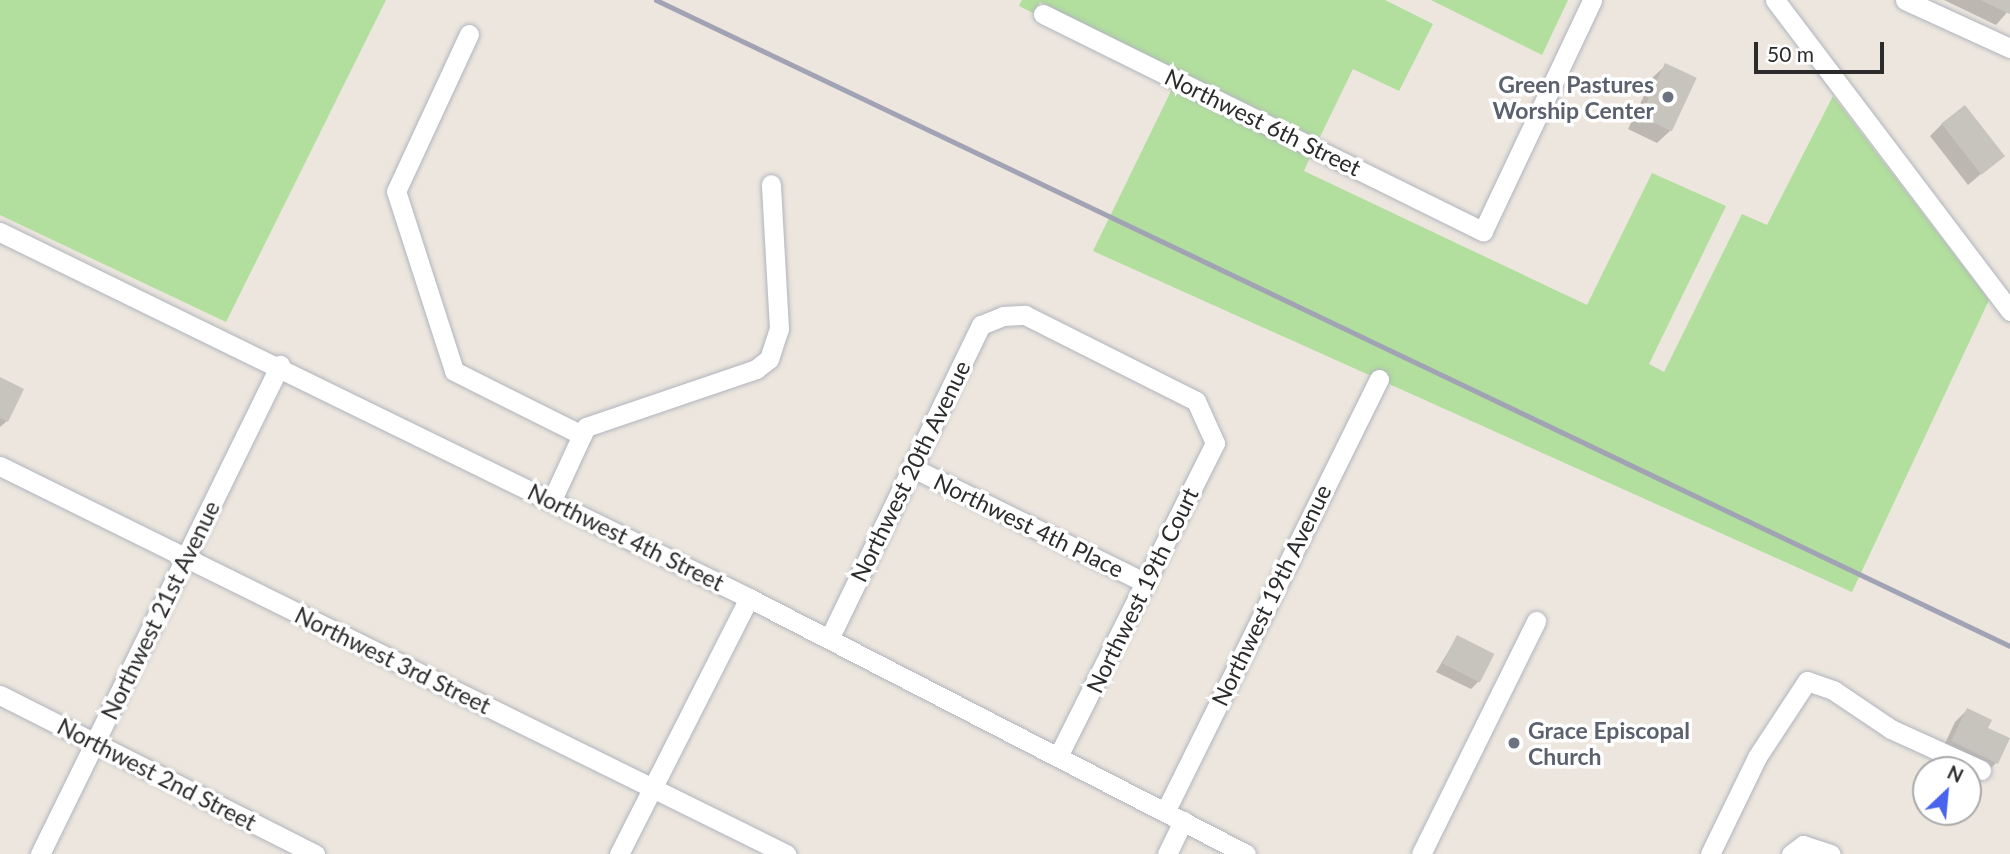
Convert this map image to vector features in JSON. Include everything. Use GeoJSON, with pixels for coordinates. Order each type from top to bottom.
{"type":"FeatureCollection","features":[{"type":"Feature","properties":{"kind":"street","name":"Northwest 6th Street"},"geometry":{"type":"LineString","coordinates":[[1043,14],[1483,231],[1592,0]]}},
{"type":"Feature","properties":{"kind":"street"},"geometry":{"type":"LineString","coordinates":[[1775,0],[2010,311]]}},
{"type":"Feature","properties":{"kind":"street"},"geometry":{"type":"LineString","coordinates":[[1905,0],[2010,48]]}},
{"type":"Feature","properties":{"kind":"street"},"geometry":{"type":"LineString","coordinates":[[469,34],[396,191],[454,371],[582,435]]}},
{"type":"Feature","properties":{"kind":"street"},"geometry":{"type":"LineString","coordinates":[[552,500],[586,427],[756,369],[769,359],[779,329],[771,184]]}},
{"type":"Feature","properties":{"kind":"street","name":"Northwest 4th Street"},"geometry":{"type":"LineString","coordinates":[[0,232],[280,365],[552,500],[1247,854]]}},
{"type":"Feature","properties":{"kind":"street","name":"Northwest 19th Court"},"geometry":{"type":"LineString","coordinates":[[1003,316],[1024,316],[1196,401],[1208,421],[1215,443],[1058,757]]}},
{"type":"Feature","properties":{"kind":"street","name":"Northwest 20th Avenue"},"geometry":{"type":"LineString","coordinates":[[829,639],[981,325],[1003,316]]}},
{"type":"Feature","properties":{"kind":"street","name":"Northwest 21st Avenue"},"geometry":{"type":"LineString","coordinates":[[40,854],[280,365]]}},
{"type":"Feature","properties":{"kind":"street","name":"Northwest 19th Avenue"},"geometry":{"type":"LineString","coordinates":[[1167,854],[1174,817],[1379,379]]}},
{"type":"Feature","properties":{"kind":"street","name":"Northwest 3rd Street"},"geometry":{"type":"LineString","coordinates":[[0,466],[786,854]]}},
{"type":"Feature","properties":{"kind":"street","name":"Northwest 4th Place"},"geometry":{"type":"LineString","coordinates":[[911,467],[1146,583]]}},
{"type":"Feature","properties":{"kind":"street"},"geometry":{"type":"LineString","coordinates":[[619,854],[748,598]]}},
{"type":"Feature","properties":{"kind":"street"},"geometry":{"type":"LineString","coordinates":[[1421,854],[1536,621]]}},
{"type":"Feature","properties":{"kind":"street"},"geometry":{"type":"LineString","coordinates":[[1710,854],[1757,757],[1807,681],[1833,690],[1891,729],[1951,756]]}},
{"type":"Feature","properties":{"kind":"street","name":"Northwest 2nd Street"},"geometry":{"type":"LineString","coordinates":[[0,695],[315,854]]}},
{"type":"Feature","properties":{"kind":"street"},"geometry":{"type":"LineString","coordinates":[[1791,854],[1803,845],[1831,854]]}},
{"type":"Feature","properties":{"kind":"green space"},"geometry":{"type":"Polygon","coordinates":[[[0,0],[386,0],[226,322],[0,215],[0,0]]]}},
{"type":"Feature","properties":{"kind":"green space"},"geometry":{"type":"Polygon","coordinates":[[[1022,0],[1385,0],[1433,24],[1399,91],[1353,69],[1319,139],[1040,2],[1033,13],[1019,6],[1022,0]]]}},
{"type":"Feature","properties":{"kind":"green space"},"geometry":{"type":"Polygon","coordinates":[[[1431,0],[1568,0],[1542,55],[1431,0]]]}},
{"type":"Feature","properties":{"kind":"green space"},"geometry":{"type":"Polygon","coordinates":[[[1172,89],[1310,157],[1304,171],[1587,305],[1652,173],[1726,206],[1649,364],[1664,372],[1742,214],[1767,225],[1833,96],[1989,300],[1852,592],[1093,251],[1172,89]]]}},
{"type":"Feature","properties":{"kind":"building"},"geometry":{"type":"Polygon","coordinates":[[[1980,0],[2010,0],[2010,14],[1980,0]]]}},
{"type":"Feature","properties":{"kind":"building","name":"Green Pastures Worship Center"},"geometry":{"type":"Polygon","coordinates":[[[1665,63],[1697,78],[1672,131],[1640,116],[1665,63]]]}},
{"type":"Feature","properties":{"kind":"building"},"geometry":{"type":"Polygon","coordinates":[[[1965,105],[2005,156],[1981,175],[1941,123],[1965,105]]]}},
{"type":"Feature","properties":{"kind":"building"},"geometry":{"type":"Polygon","coordinates":[[[0,377],[24,389],[8,422],[0,418],[0,377]]]}},
{"type":"Feature","properties":{"kind":"building"},"geometry":{"type":"Polygon","coordinates":[[[1457,635],[1494,654],[1480,683],[1442,664],[1457,635]]]}},
{"type":"Feature","properties":{"kind":"building"},"geometry":{"type":"Polygon","coordinates":[[[1967,708],[1992,720],[1988,728],[2010,738],[1998,764],[1951,741],[1967,708]]]}},
{"type":"Feature","properties":{"kind":"railway"},"geometry":{"type":"LineString","coordinates":[[656,0],[2010,646]]}},
{"type":"Feature","properties":{"kind":"place","name":"Green Pastures Worship Center"},"geometry":{"type":"Point","coordinates":[1668,97]}},
{"type":"Feature","properties":{"kind":"place","name":"Grace Episcopal Church"},"geometry":{"type":"Point","coordinates":[1514,743]}}]}
